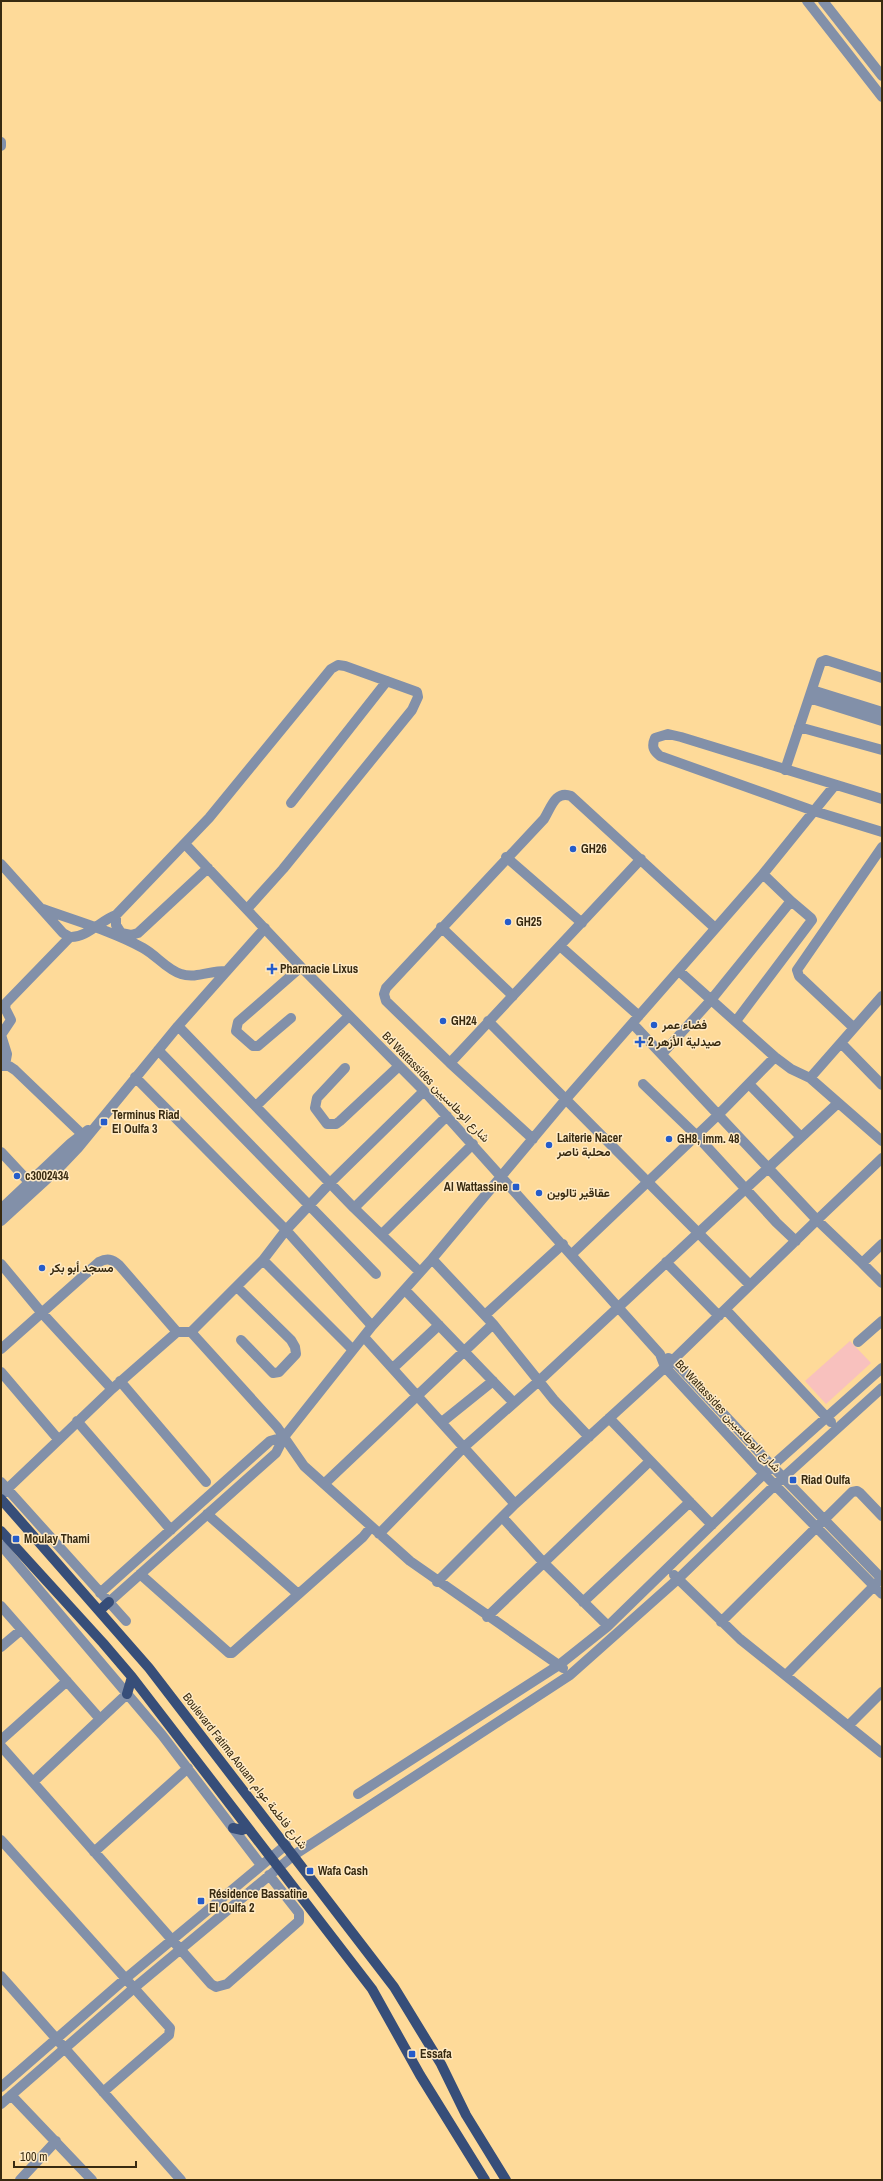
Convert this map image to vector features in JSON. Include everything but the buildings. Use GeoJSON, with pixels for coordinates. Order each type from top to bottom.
{"type":"FeatureCollection","features":[{"type":"Feature","properties":{"kind":"main road","name":"Boulevard Fatima Aouam شارع فاطمة عوام"},"geometry":{"type":"LineString","coordinates":[[2,1495],[148,1668],[294,1855],[402,1998],[441,2064],[466,2115],[506,2180]]}},
{"type":"Feature","properties":{"kind":"main road"},"geometry":{"type":"LineString","coordinates":[[1,1531],[132,1677],[270,1858],[340,1946],[379,1999],[420,2076],[485,2180]]}},
{"type":"Feature","properties":{"kind":"main road"},"geometry":{"type":"LineString","coordinates":[[100,1611],[109,1602]]}},
{"type":"Feature","properties":{"kind":"main road"},"geometry":{"type":"LineString","coordinates":[[127,1694],[132,1677]]}},
{"type":"Feature","properties":{"kind":"main road"},"geometry":{"type":"LineString","coordinates":[[233,1828],[248,1828]]}},
{"type":"Feature","properties":{"kind":"street"},"geometry":{"type":"LineString","coordinates":[[807,1],[882,97]]}},
{"type":"Feature","properties":{"kind":"street"},"geometry":{"type":"LineString","coordinates":[[823,1],[882,76]]}},
{"type":"Feature","properties":{"kind":"street"},"geometry":{"type":"LineString","coordinates":[[785,770],[823,660],[882,678]]}},
{"type":"Feature","properties":{"kind":"street"},"geometry":{"type":"LineString","coordinates":[[84,1136],[15,1070],[3,1066],[7,1054],[1,1035],[11,1020],[5,1008],[6,1003],[70,937],[82,935],[95,927],[102,920],[116,915],[209,818],[331,669],[338,665],[345,666],[414,690],[418,694],[416,702],[283,869],[247,909]]}},
{"type":"Feature","properties":{"kind":"street"},"geometry":{"type":"LineString","coordinates":[[291,803],[388,681]]}},
{"type":"Feature","properties":{"kind":"street"},"geometry":{"type":"LineString","coordinates":[[810,694],[882,712]]}},
{"type":"Feature","properties":{"kind":"street"},"geometry":{"type":"LineString","coordinates":[[810,694],[882,721]]}},
{"type":"Feature","properties":{"kind":"street"},"geometry":{"type":"LineString","coordinates":[[799,727],[882,750]]}},
{"type":"Feature","properties":{"kind":"street"},"geometry":{"type":"LineString","coordinates":[[882,799],[668,734],[655,738],[653,743],[655,752],[660,756],[814,811],[882,832]]}},
{"type":"Feature","properties":{"kind":"street"},"geometry":{"type":"LineString","coordinates":[[109,1602],[276,1453],[284,1437],[372,1326],[432,1259],[566,1099],[763,874],[835,784]]}},
{"type":"Feature","properties":{"kind":"street"},"geometry":{"type":"LineString","coordinates":[[533,1139],[450,1063],[386,1000],[384,994],[386,988],[506,857],[544,819],[557,797],[566,794],[571,796],[715,928]]}},
{"type":"Feature","properties":{"kind":"street","name":"Bd Wattassides شارع الوطاسيين"},"geometry":{"type":"LineString","coordinates":[[185,844],[301,967],[424,1091],[473,1144],[660,1354],[665,1367],[764,1474],[882,1578]]}},
{"type":"Feature","properties":{"kind":"street"},"geometry":{"type":"LineString","coordinates":[[853,1027],[799,976],[797,970],[882,847]]}},
{"type":"Feature","properties":{"kind":"street"},"geometry":{"type":"LineString","coordinates":[[506,857],[582,923]]}},
{"type":"Feature","properties":{"kind":"street"},"geometry":{"type":"LineString","coordinates":[[450,1063],[641,859]]}},
{"type":"Feature","properties":{"kind":"street"},"geometry":{"type":"LineString","coordinates":[[1,864],[63,933],[70,937]]}},
{"type":"Feature","properties":{"kind":"street"},"geometry":{"type":"LineString","coordinates":[[116,915],[116,925],[121,933],[131,935],[138,934],[208,868]]}},
{"type":"Feature","properties":{"kind":"street"},"geometry":{"type":"LineString","coordinates":[[736,1021],[812,920],[763,874]]}},
{"type":"Feature","properties":{"kind":"street"},"geometry":{"type":"LineString","coordinates":[[662,1054],[711,1000],[791,901]]}},
{"type":"Feature","properties":{"kind":"street"},"geometry":{"type":"LineString","coordinates":[[41,909],[95,927],[143,948],[182,974],[195,976],[217,970],[227,971]]}},
{"type":"Feature","properties":{"kind":"street"},"geometry":{"type":"LineString","coordinates":[[441,927],[513,996]]}},
{"type":"Feature","properties":{"kind":"street"},"geometry":{"type":"LineString","coordinates":[[1,1209],[29,1182],[94,1126],[178,1026],[265,928]]}},
{"type":"Feature","properties":{"kind":"street"},"geometry":{"type":"LineString","coordinates":[[560,946],[636,1020],[662,1054],[718,1115],[817,1220],[882,1283]]}},
{"type":"Feature","properties":{"kind":"street"},"geometry":{"type":"LineString","coordinates":[[291,1018],[258,1046],[254,1046],[236,1028],[238,1022],[301,967]]}},
{"type":"Feature","properties":{"kind":"street"},"geometry":{"type":"LineString","coordinates":[[679,971],[775,1057],[795,1072],[810,1078],[882,1141]]}},
{"type":"Feature","properties":{"kind":"street"},"geometry":{"type":"LineString","coordinates":[[810,1078],[853,1027],[882,996]]}},
{"type":"Feature","properties":{"kind":"street"},"geometry":{"type":"LineString","coordinates":[[256,1106],[349,1016]]}},
{"type":"Feature","properties":{"kind":"street"},"geometry":{"type":"LineString","coordinates":[[488,1021],[750,1285]]}},
{"type":"Feature","properties":{"kind":"street"},"geometry":{"type":"LineString","coordinates":[[178,1026],[331,1182],[354,1208],[420,1272]]}},
{"type":"Feature","properties":{"kind":"street"},"geometry":{"type":"LineString","coordinates":[[841,1043],[882,1085]]}},
{"type":"Feature","properties":{"kind":"street"},"geometry":{"type":"LineString","coordinates":[[158,1050],[310,1204],[376,1274]]}},
{"type":"Feature","properties":{"kind":"street"},"geometry":{"type":"LineString","coordinates":[[572,1254],[697,1136],[775,1057]]}},
{"type":"Feature","properties":{"kind":"street"},"geometry":{"type":"LineString","coordinates":[[345,1068],[316,1100],[315,1108],[327,1124],[332,1125],[340,1121],[399,1066]]}},
{"type":"Feature","properties":{"kind":"street"},"geometry":{"type":"LineString","coordinates":[[135,1077],[286,1230],[372,1326]]}},
{"type":"Feature","properties":{"kind":"street"},"geometry":{"type":"LineString","coordinates":[[643,1084],[697,1136],[796,1241]]}},
{"type":"Feature","properties":{"kind":"street"},"geometry":{"type":"LineString","coordinates":[[749,1084],[802,1137]]}},
{"type":"Feature","properties":{"kind":"street"},"geometry":{"type":"LineString","coordinates":[[126,1622],[109,1602],[2,1495],[58,1439],[176,1332],[191,1332],[263,1260],[286,1230],[331,1182],[424,1091]]}},
{"type":"Feature","properties":{"kind":"street"},"geometry":{"type":"LineString","coordinates":[[379,1534],[464,1447],[540,1380],[838,1103]]}},
{"type":"Feature","properties":{"kind":"street"},"geometry":{"type":"LineString","coordinates":[[354,1208],[447,1116]]}},
{"type":"Feature","properties":{"kind":"street"},"geometry":{"type":"LineString","coordinates":[[1,1221],[59,1168],[84,1136]]}},
{"type":"Feature","properties":{"kind":"street"},"geometry":{"type":"LineString","coordinates":[[382,1234],[473,1144]]}},
{"type":"Feature","properties":{"kind":"street"},"geometry":{"type":"LineString","coordinates":[[1,1152],[29,1182]]}},
{"type":"Feature","properties":{"kind":"street"},"geometry":{"type":"LineString","coordinates":[[437,1582],[503,1518],[515,1504],[673,1360],[882,1158]]}},
{"type":"Feature","properties":{"kind":"street"},"geometry":{"type":"LineString","coordinates":[[485,1315],[563,1244]]}},
{"type":"Feature","properties":{"kind":"street"},"geometry":{"type":"LineString","coordinates":[[862,1263],[882,1244]]}},
{"type":"Feature","properties":{"kind":"street"},"geometry":{"type":"LineString","coordinates":[[1,1349],[99,1262],[109,1259],[119,1265],[176,1332]]}},
{"type":"Feature","properties":{"kind":"street"},"geometry":{"type":"LineString","coordinates":[[432,1259],[493,1324],[540,1380],[554,1400],[589,1437]]}},
{"type":"Feature","properties":{"kind":"street"},"geometry":{"type":"LineString","coordinates":[[263,1260],[353,1350]]}},
{"type":"Feature","properties":{"kind":"street"},"geometry":{"type":"LineString","coordinates":[[666,1262],[722,1313],[837,1428]]}},
{"type":"Feature","properties":{"kind":"street"},"geometry":{"type":"LineString","coordinates":[[1,1264],[41,1312],[112,1389]]}},
{"type":"Feature","properties":{"kind":"street"},"geometry":{"type":"LineString","coordinates":[[237,1287],[291,1340],[296,1354],[279,1372],[273,1373],[240,1340]]}},
{"type":"Feature","properties":{"kind":"street"},"geometry":{"type":"LineString","coordinates":[[405,1290],[514,1403]]}},
{"type":"Feature","properties":{"kind":"street"},"geometry":{"type":"LineString","coordinates":[[858,1342],[882,1321]]}},
{"type":"Feature","properties":{"kind":"street"},"geometry":{"type":"LineString","coordinates":[[324,1484],[493,1324]]}},
{"type":"Feature","properties":{"kind":"street"},"geometry":{"type":"LineString","coordinates":[[393,1368],[439,1325]]}},
{"type":"Feature","properties":{"kind":"street"},"geometry":{"type":"LineString","coordinates":[[191,1332],[277,1427],[304,1466],[379,1534],[437,1582],[559,1665],[570,1675]]}},
{"type":"Feature","properties":{"kind":"street"},"geometry":{"type":"LineString","coordinates":[[364,1337],[515,1504]]}},
{"type":"Feature","properties":{"kind":"street","name":"Bd Wattassides شارع الوطاسيين"},"geometry":{"type":"LineString","coordinates":[[660,1354],[673,1360],[784,1477],[820,1523],[882,1594]]}},
{"type":"Feature","properties":{"kind":"street"},"geometry":{"type":"LineString","coordinates":[[358,1794],[559,1665],[608,1626],[772,1466],[882,1368]]}},
{"type":"Feature","properties":{"kind":"street"},"geometry":{"type":"LineString","coordinates":[[1,1372],[58,1439]]}},
{"type":"Feature","properties":{"kind":"street"},"geometry":{"type":"LineString","coordinates":[[442,1422],[493,1381]]}},
{"type":"Feature","properties":{"kind":"street"},"geometry":{"type":"LineString","coordinates":[[120,1382],[206,1482]]}},
{"type":"Feature","properties":{"kind":"street"},"geometry":{"type":"LineString","coordinates":[[1,2104],[180,1948],[294,1855],[570,1675],[678,1579],[775,1485],[882,1388]]}},
{"type":"Feature","properties":{"kind":"street"},"geometry":{"type":"LineString","coordinates":[[609,1418],[712,1525]]}},
{"type":"Feature","properties":{"kind":"street"},"geometry":{"type":"LineString","coordinates":[[77,1422],[171,1530]]}},
{"type":"Feature","properties":{"kind":"street"},"geometry":{"type":"LineString","coordinates":[[100,1593],[270,1441],[284,1437]]}},
{"type":"Feature","properties":{"kind":"street"},"geometry":{"type":"LineString","coordinates":[[487,1617],[650,1461]]}},
{"type":"Feature","properties":{"kind":"street"},"geometry":{"type":"LineString","coordinates":[[721,1622],[852,1492],[857,1491],[882,1516]]}},
{"type":"Feature","properties":{"kind":"street"},"geometry":{"type":"LineString","coordinates":[[583,1602],[690,1502]]}},
{"type":"Feature","properties":{"kind":"street"},"geometry":{"type":"LineString","coordinates":[[207,1514],[297,1593]]}},
{"type":"Feature","properties":{"kind":"street"},"geometry":{"type":"LineString","coordinates":[[503,1518],[544,1562],[608,1626]]}},
{"type":"Feature","properties":{"kind":"street"},"geometry":{"type":"LineString","coordinates":[[140,1574],[229,1653],[232,1653],[297,1593],[362,1537],[371,1526]]}},
{"type":"Feature","properties":{"kind":"street"},"geometry":{"type":"LineString","coordinates":[[1,1545],[188,1768],[261,1865]]}},
{"type":"Feature","properties":{"kind":"street"},"geometry":{"type":"LineString","coordinates":[[668,1569],[721,1622],[882,1753]]}},
{"type":"Feature","properties":{"kind":"street"},"geometry":{"type":"LineString","coordinates":[[786,1675],[882,1578]]}},
{"type":"Feature","properties":{"kind":"street"},"geometry":{"type":"LineString","coordinates":[[1,1606],[20,1630],[67,1681],[100,1720]]}},
{"type":"Feature","properties":{"kind":"street"},"geometry":{"type":"LineString","coordinates":[[1,1647],[20,1630]]}},
{"type":"Feature","properties":{"kind":"street"},"geometry":{"type":"LineString","coordinates":[[1,1740],[67,1681]]}},
{"type":"Feature","properties":{"kind":"street"},"geometry":{"type":"LineString","coordinates":[[849,1725],[882,1692]]}},
{"type":"Feature","properties":{"kind":"street"},"geometry":{"type":"LineString","coordinates":[[33,1782],[127,1694]]}},
{"type":"Feature","properties":{"kind":"street"},"geometry":{"type":"LineString","coordinates":[[1,1746],[216,1988],[227,1984],[300,1919],[299,1913],[269,1875]]}},
{"type":"Feature","properties":{"kind":"street"},"geometry":{"type":"LineString","coordinates":[[435,1746],[443,1758]]}},
{"type":"Feature","properties":{"kind":"street"},"geometry":{"type":"LineString","coordinates":[[94,1852],[188,1768]]}},
{"type":"Feature","properties":{"kind":"street"},"geometry":{"type":"LineString","coordinates":[[1,1840],[170,2028],[171,2033],[103,2092]]}},
{"type":"Feature","properties":{"kind":"street"},"geometry":{"type":"LineString","coordinates":[[2,2086],[172,1939],[286,1845]]}},
{"type":"Feature","properties":{"kind":"street"},"geometry":{"type":"LineString","coordinates":[[1,1976],[181,2180]]}},
{"type":"Feature","properties":{"kind":"street"},"geometry":{"type":"LineString","coordinates":[[11,2095],[92,2180]]}},
{"type":"Feature","properties":{"kind":"street"},"geometry":{"type":"LineString","coordinates":[[20,2180],[56,2141]]}},
{"type":"Feature","properties":{"kind":"shaded area"},"geometry":{"type":"Polygon","coordinates":[[[850,1341],[871,1363],[826,1404],[805,1381],[850,1341]]]}},
{"type":"Feature","properties":{"kind":"place","name":"GH26"},"geometry":{"type":"Point","coordinates":[573,849]}},
{"type":"Feature","properties":{"kind":"place","name":"GH25"},"geometry":{"type":"Point","coordinates":[508,922]}},
{"type":"Feature","properties":{"kind":"place","name":"Pharmacie Lixus"},"geometry":{"type":"Point","coordinates":[272,969]}},
{"type":"Feature","properties":{"kind":"place","name":"GH24"},"geometry":{"type":"Point","coordinates":[443,1021]}},
{"type":"Feature","properties":{"kind":"place","name":"فضاء عمر"},"geometry":{"type":"Point","coordinates":[654,1025]}},
{"type":"Feature","properties":{"kind":"place","name":"صيدلية الأزهر 2"},"geometry":{"type":"Point","coordinates":[640,1042]}},
{"type":"Feature","properties":{"kind":"place","name":"Terminus Riad El Oulfa 3"},"geometry":{"type":"Point","coordinates":[104,1122]}},
{"type":"Feature","properties":{"kind":"place","name":"GH8, imm. 48"},"geometry":{"type":"Point","coordinates":[669,1139]}},
{"type":"Feature","properties":{"kind":"place","name":"Laiterie Nacer محلبة ناصر"},"geometry":{"type":"Point","coordinates":[549,1145]}},
{"type":"Feature","properties":{"kind":"place","name":"c3002434"},"geometry":{"type":"Point","coordinates":[17,1176]}},
{"type":"Feature","properties":{"kind":"place","name":"Al Wattassine"},"geometry":{"type":"Point","coordinates":[516,1187]}},
{"type":"Feature","properties":{"kind":"place","name":"عقاقير تالوين"},"geometry":{"type":"Point","coordinates":[539,1193]}},
{"type":"Feature","properties":{"kind":"place","name":"مسجد أبو بكر"},"geometry":{"type":"Point","coordinates":[42,1268]}},
{"type":"Feature","properties":{"kind":"place","name":"Riad Oulfa"},"geometry":{"type":"Point","coordinates":[793,1480]}},
{"type":"Feature","properties":{"kind":"place","name":"Moulay Thami"},"geometry":{"type":"Point","coordinates":[16,1539]}},
{"type":"Feature","properties":{"kind":"place","name":"Wafa Cash"},"geometry":{"type":"Point","coordinates":[310,1871]}},
{"type":"Feature","properties":{"kind":"place","name":"Résidence Bassatine El Oulfa 2"},"geometry":{"type":"Point","coordinates":[201,1901]}},
{"type":"Feature","properties":{"kind":"place","name":"Essafa"},"geometry":{"type":"Point","coordinates":[412,2054]}}]}
